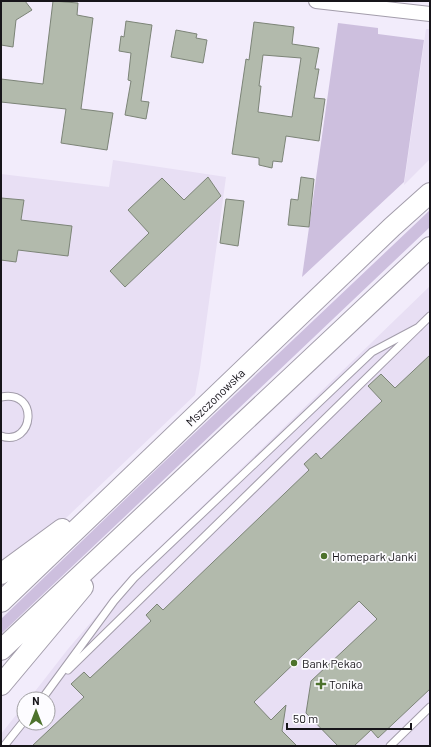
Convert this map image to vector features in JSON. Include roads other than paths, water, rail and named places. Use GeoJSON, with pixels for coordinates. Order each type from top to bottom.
{"type":"FeatureCollection","features":[{"type":"Feature","properties":{"kind":"main road","name":"Mszczonowska"},"geometry":{"type":"LineString","coordinates":[[1,602],[386,232],[430,193]]}},
{"type":"Feature","properties":{"kind":"main road"},"geometry":{"type":"LineString","coordinates":[[1,650],[430,247]]}},
{"type":"Feature","properties":{"kind":"main road"},"geometry":{"type":"LineString","coordinates":[[1,574],[125,483]]}},
{"type":"Feature","properties":{"kind":"main road"},"geometry":{"type":"LineString","coordinates":[[1,685],[155,504]]}},
{"type":"Feature","properties":{"kind":"street"},"geometry":{"type":"LineString","coordinates":[[316,1],[430,14]]}},
{"type":"Feature","properties":{"kind":"lane"},"geometry":{"type":"LineString","coordinates":[[57,679],[82,657],[430,316]]}},
{"type":"Feature","properties":{"kind":"lane"},"geometry":{"type":"LineString","coordinates":[[48,691],[114,601],[134,578],[372,352],[419,326]]}},
{"type":"Feature","properties":{"kind":"lane"},"geometry":{"type":"LineString","coordinates":[[1,397],[12,396],[23,402],[28,412],[29,419],[27,426],[18,435],[1,437]]}},
{"type":"Feature","properties":{"kind":"lane"},"geometry":{"type":"LineString","coordinates":[[390,746],[430,707]]}},
{"type":"Feature","properties":{"kind":"lane"},"geometry":{"type":"LineString","coordinates":[[4,746],[16,731]]}},
{"type":"Feature","properties":{"kind":"place","name":"Homepark Janki"},"geometry":{"type":"Point","coordinates":[324,556]}},
{"type":"Feature","properties":{"kind":"place","name":"Bank Pekao"},"geometry":{"type":"Point","coordinates":[294,663]}},
{"type":"Feature","properties":{"kind":"place","name":"Tonika"},"geometry":{"type":"Point","coordinates":[321,684]}}]}
